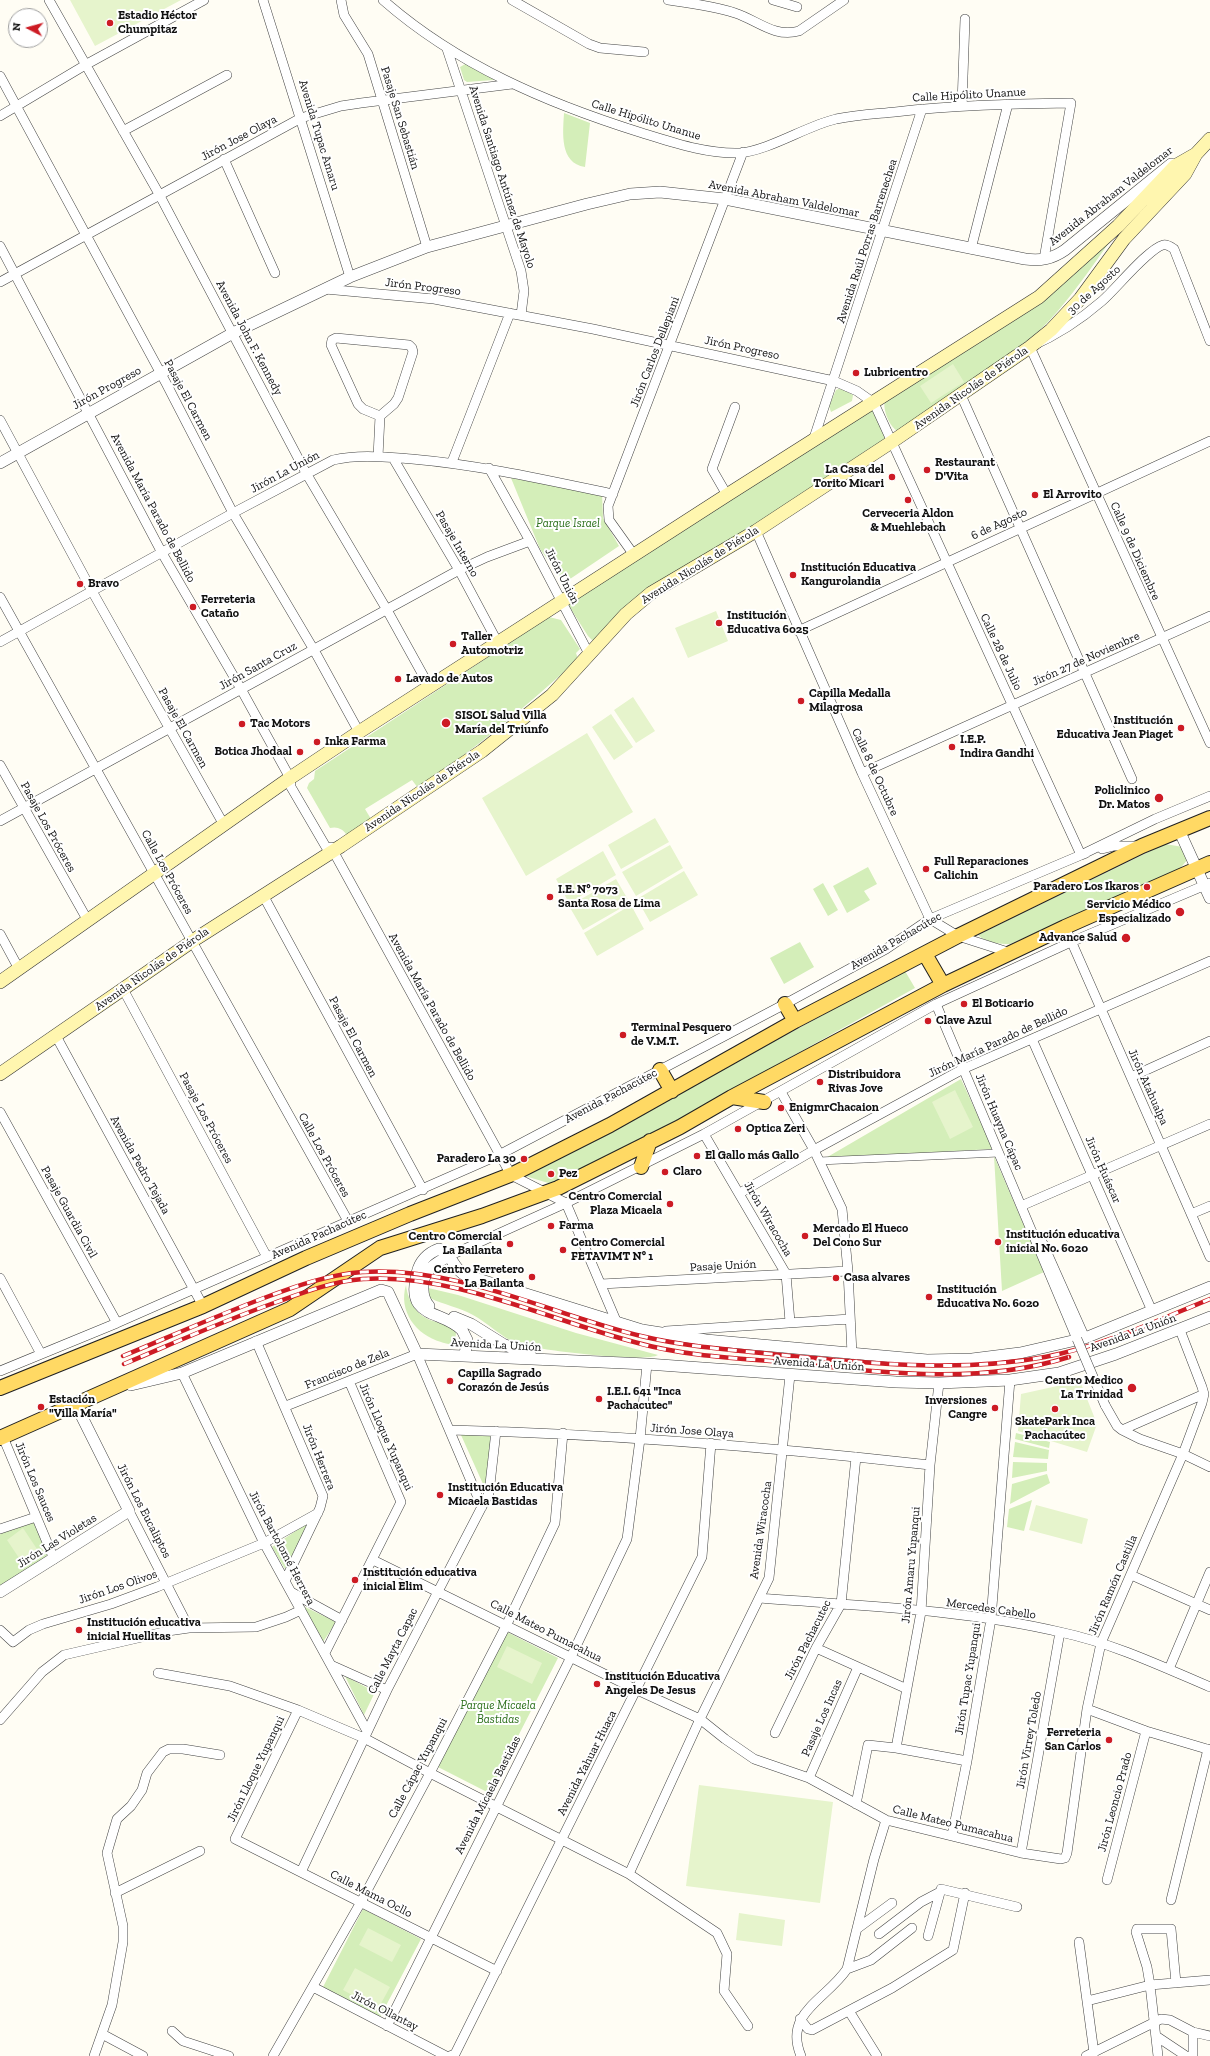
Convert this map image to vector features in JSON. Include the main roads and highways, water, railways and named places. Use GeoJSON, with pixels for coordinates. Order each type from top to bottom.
{"type":"FeatureCollection","features":[{"type":"Feature","properties":{"kind":"main road","name":"Avenida Nicolás de Piérola"},"geometry":{"type":"LineString","coordinates":[[0,1074],[191,942],[332,851],[488,746],[552,695],[626,614],[651,593],[756,531],[893,441],[1030,347],[1051,330],[1080,299],[1124,239],[1185,174],[1196,154],[1210,139]]}},
{"type":"Feature","properties":{"kind":"main road","name":"Avenida Nicolás de Piérola"},"geometry":{"type":"LineString","coordinates":[[0,982],[290,778],[359,732],[727,495],[1039,297],[1118,226],[1175,166],[1196,154]]}},
{"type":"Feature","properties":{"kind":"main road","name":"Avenida Pachacútec"},"geometry":{"type":"LineString","coordinates":[[0,1388],[203,1306],[306,1258],[410,1214],[511,1175],[610,1125],[795,1021],[958,936],[1142,846],[1179,830],[1208,822]]}},
{"type":"Feature","properties":{"kind":"main road"},"geometry":{"type":"LineString","coordinates":[[1,1437],[290,1309],[380,1248],[482,1216],[548,1193],[680,1127],[732,1097],[943,985],[1065,927],[1210,863]]}},
{"type":"Feature","properties":{"kind":"main road"},"geometry":{"type":"LineString","coordinates":[[925,954],[943,985]]}},
{"type":"Feature","properties":{"kind":"main road"},"geometry":{"type":"LineString","coordinates":[[785,1004],[795,1021]]}},
{"type":"Feature","properties":{"kind":"main road"},"geometry":{"type":"LineString","coordinates":[[660,1070],[672,1091]]}},
{"type":"Feature","properties":{"kind":"main road"},"geometry":{"type":"LineString","coordinates":[[732,1097],[764,1102]]}},
{"type":"Feature","properties":{"kind":"main road"},"geometry":{"type":"LineString","coordinates":[[641,1167],[650,1141]]}},
{"type":"Feature","properties":{"kind":"railway"},"geometry":{"type":"LineString","coordinates":[[123,1356],[228,1312],[288,1289],[324,1278],[362,1272],[398,1272],[434,1276],[469,1284],[607,1327],[658,1340],[711,1348],[781,1355],[913,1365],[979,1365],[1045,1357],[1108,1340],[1210,1299]]}},
{"type":"Feature","properties":{"kind":"railway"},"geometry":{"type":"LineString","coordinates":[[124,1364],[217,1325],[296,1295],[340,1282],[363,1279],[397,1279],[432,1283],[502,1300],[605,1334],[638,1343],[674,1351],[710,1356],[855,1370],[927,1374],[963,1374],[999,1371],[1034,1366],[1069,1357]]}},
{"type":"Feature","properties":{"kind":"place","name":"Estadio Héctor Chumpitaz"},"geometry":{"type":"Point","coordinates":[110,23]}},
{"type":"Feature","properties":{"kind":"place","name":"Lubricentro"},"geometry":{"type":"Point","coordinates":[856,373]}},
{"type":"Feature","properties":{"kind":"place","name":"Restaurant D'Vita"},"geometry":{"type":"Point","coordinates":[927,470]}},
{"type":"Feature","properties":{"kind":"place","name":"La Casa del Torito Micari"},"geometry":{"type":"Point","coordinates":[892,477]}},
{"type":"Feature","properties":{"kind":"place","name":"El Arrovito"},"geometry":{"type":"Point","coordinates":[1035,495]}},
{"type":"Feature","properties":{"kind":"place","name":"Cerveceria Aldon & Muehlebach"},"geometry":{"type":"Point","coordinates":[908,500]}},
{"type":"Feature","properties":{"kind":"place","name":"Institución Educativa Kangurolandia"},"geometry":{"type":"Point","coordinates":[793,575]}},
{"type":"Feature","properties":{"kind":"place","name":"Bravo"},"geometry":{"type":"Point","coordinates":[80,584]}},
{"type":"Feature","properties":{"kind":"place","name":"Ferreteria Cataño"},"geometry":{"type":"Point","coordinates":[193,607]}},
{"type":"Feature","properties":{"kind":"place","name":"Institución Educativa 6025"},"geometry":{"type":"Point","coordinates":[719,623]}},
{"type":"Feature","properties":{"kind":"place","name":"Taller Automotriz"},"geometry":{"type":"Point","coordinates":[453,644]}},
{"type":"Feature","properties":{"kind":"place","name":"Lavado de Autos"},"geometry":{"type":"Point","coordinates":[398,679]}},
{"type":"Feature","properties":{"kind":"place","name":"Capilla Medalla Milagrosa"},"geometry":{"type":"Point","coordinates":[801,701]}},
{"type":"Feature","properties":{"kind":"place","name":"SISOL Salud Villa María del Triunfo"},"geometry":{"type":"Point","coordinates":[446,723]}},
{"type":"Feature","properties":{"kind":"place","name":"Tac Motors"},"geometry":{"type":"Point","coordinates":[242,724]}},
{"type":"Feature","properties":{"kind":"place","name":"Institución Educativa Jean Piaget"},"geometry":{"type":"Point","coordinates":[1181,728]}},
{"type":"Feature","properties":{"kind":"place","name":"Inka Farma"},"geometry":{"type":"Point","coordinates":[317,742]}},
{"type":"Feature","properties":{"kind":"place","name":"I.E.P. Indira Gandhi"},"geometry":{"type":"Point","coordinates":[952,747]}},
{"type":"Feature","properties":{"kind":"place","name":"Botica Jhodaal"},"geometry":{"type":"Point","coordinates":[300,752]}},
{"type":"Feature","properties":{"kind":"place","name":"Policlinico Dr. Matos"},"geometry":{"type":"Point","coordinates":[1159,798]}},
{"type":"Feature","properties":{"kind":"place","name":"Full Reparaciones Calichin"},"geometry":{"type":"Point","coordinates":[926,869]}},
{"type":"Feature","properties":{"kind":"place","name":"Paradero Los Ikaros"},"geometry":{"type":"Point","coordinates":[1147,887]}},
{"type":"Feature","properties":{"kind":"place","name":"I.E. N° 7073 Santa Rosa de Lima"},"geometry":{"type":"Point","coordinates":[550,897]}},
{"type":"Feature","properties":{"kind":"place","name":"Servicio Médico Especializado"},"geometry":{"type":"Point","coordinates":[1180,912]}},
{"type":"Feature","properties":{"kind":"place","name":"Advance Salud"},"geometry":{"type":"Point","coordinates":[1126,938]}},
{"type":"Feature","properties":{"kind":"place","name":"El Boticario"},"geometry":{"type":"Point","coordinates":[964,1004]}},
{"type":"Feature","properties":{"kind":"place","name":"Clave Azul"},"geometry":{"type":"Point","coordinates":[928,1021]}},
{"type":"Feature","properties":{"kind":"place","name":"Terminal Pesquero de V.M.T."},"geometry":{"type":"Point","coordinates":[623,1035]}},
{"type":"Feature","properties":{"kind":"place","name":"Distribuidora Rivas Jove"},"geometry":{"type":"Point","coordinates":[820,1082]}},
{"type":"Feature","properties":{"kind":"place","name":"EnigmrChacaion"},"geometry":{"type":"Point","coordinates":[781,1108]}},
{"type":"Feature","properties":{"kind":"place","name":"Optica Zeri"},"geometry":{"type":"Point","coordinates":[738,1129]}},
{"type":"Feature","properties":{"kind":"place","name":"El Gallo más Gallo"},"geometry":{"type":"Point","coordinates":[697,1156]}},
{"type":"Feature","properties":{"kind":"place","name":"Paradero La 30"},"geometry":{"type":"Point","coordinates":[524,1159]}},
{"type":"Feature","properties":{"kind":"place","name":"Claro"},"geometry":{"type":"Point","coordinates":[665,1172]}},
{"type":"Feature","properties":{"kind":"place","name":"Pez"},"geometry":{"type":"Point","coordinates":[551,1174]}},
{"type":"Feature","properties":{"kind":"place","name":"Centro Comercial Plaza Micaela"},"geometry":{"type":"Point","coordinates":[670,1204]}},
{"type":"Feature","properties":{"kind":"place","name":"Farma"},"geometry":{"type":"Point","coordinates":[551,1226]}},
{"type":"Feature","properties":{"kind":"place","name":"Mercado El Hueco Del Cono Sur"},"geometry":{"type":"Point","coordinates":[805,1236]}},
{"type":"Feature","properties":{"kind":"place","name":"Institución educativa inicial No. 6020"},"geometry":{"type":"Point","coordinates":[998,1242]}},
{"type":"Feature","properties":{"kind":"place","name":"Centro Comercial La Bailanta"},"geometry":{"type":"Point","coordinates":[510,1244]}},
{"type":"Feature","properties":{"kind":"place","name":"Centro Comercial FETAVIMT N° 1"},"geometry":{"type":"Point","coordinates":[563,1250]}},
{"type":"Feature","properties":{"kind":"place","name":"Centro Ferretero La Bailanta"},"geometry":{"type":"Point","coordinates":[532,1277]}},
{"type":"Feature","properties":{"kind":"place","name":"Casa alvares"},"geometry":{"type":"Point","coordinates":[836,1278]}},
{"type":"Feature","properties":{"kind":"place","name":"Institución Educativa No. 6020"},"geometry":{"type":"Point","coordinates":[929,1297]}},
{"type":"Feature","properties":{"kind":"place","name":"Capilla Sagrado Corazón de Jesús"},"geometry":{"type":"Point","coordinates":[450,1381]}},
{"type":"Feature","properties":{"kind":"place","name":"Centro Medico La Trinidad"},"geometry":{"type":"Point","coordinates":[1132,1388]}},
{"type":"Feature","properties":{"kind":"place","name":"I.E.I. 641 \"Inca Pachacutec\""},"geometry":{"type":"Point","coordinates":[599,1399]}},
{"type":"Feature","properties":{"kind":"place","name":"Estación \"Villa María\""},"geometry":{"type":"Point","coordinates":[41,1407]}},
{"type":"Feature","properties":{"kind":"place","name":"Inversiones Cangre"},"geometry":{"type":"Point","coordinates":[995,1408]}},
{"type":"Feature","properties":{"kind":"place","name":"SkatePark Inca Pachacútec"},"geometry":{"type":"Point","coordinates":[1055,1409]}},
{"type":"Feature","properties":{"kind":"place","name":"Institución Educativa Micaela Bastidas"},"geometry":{"type":"Point","coordinates":[440,1495]}},
{"type":"Feature","properties":{"kind":"place","name":"Institución educativa inicial Elim"},"geometry":{"type":"Point","coordinates":[355,1580]}},
{"type":"Feature","properties":{"kind":"place","name":"Institución educativa inicial Huellitas"},"geometry":{"type":"Point","coordinates":[79,1630]}},
{"type":"Feature","properties":{"kind":"place","name":"Institución Educativa Angeles De Jesus"},"geometry":{"type":"Point","coordinates":[597,1684]}},
{"type":"Feature","properties":{"kind":"place","name":"Ferreteria San Carlos"},"geometry":{"type":"Point","coordinates":[1109,1740]}},
{"type":"Feature","properties":{"kind":"park label","name":"Parque Israel"},"geometry":{"type":"Point","coordinates":[568,524]}},
{"type":"Feature","properties":{"kind":"park label","name":"Parque Micaela Bastidas"},"geometry":{"type":"Point","coordinates":[498,1713]}}]}
